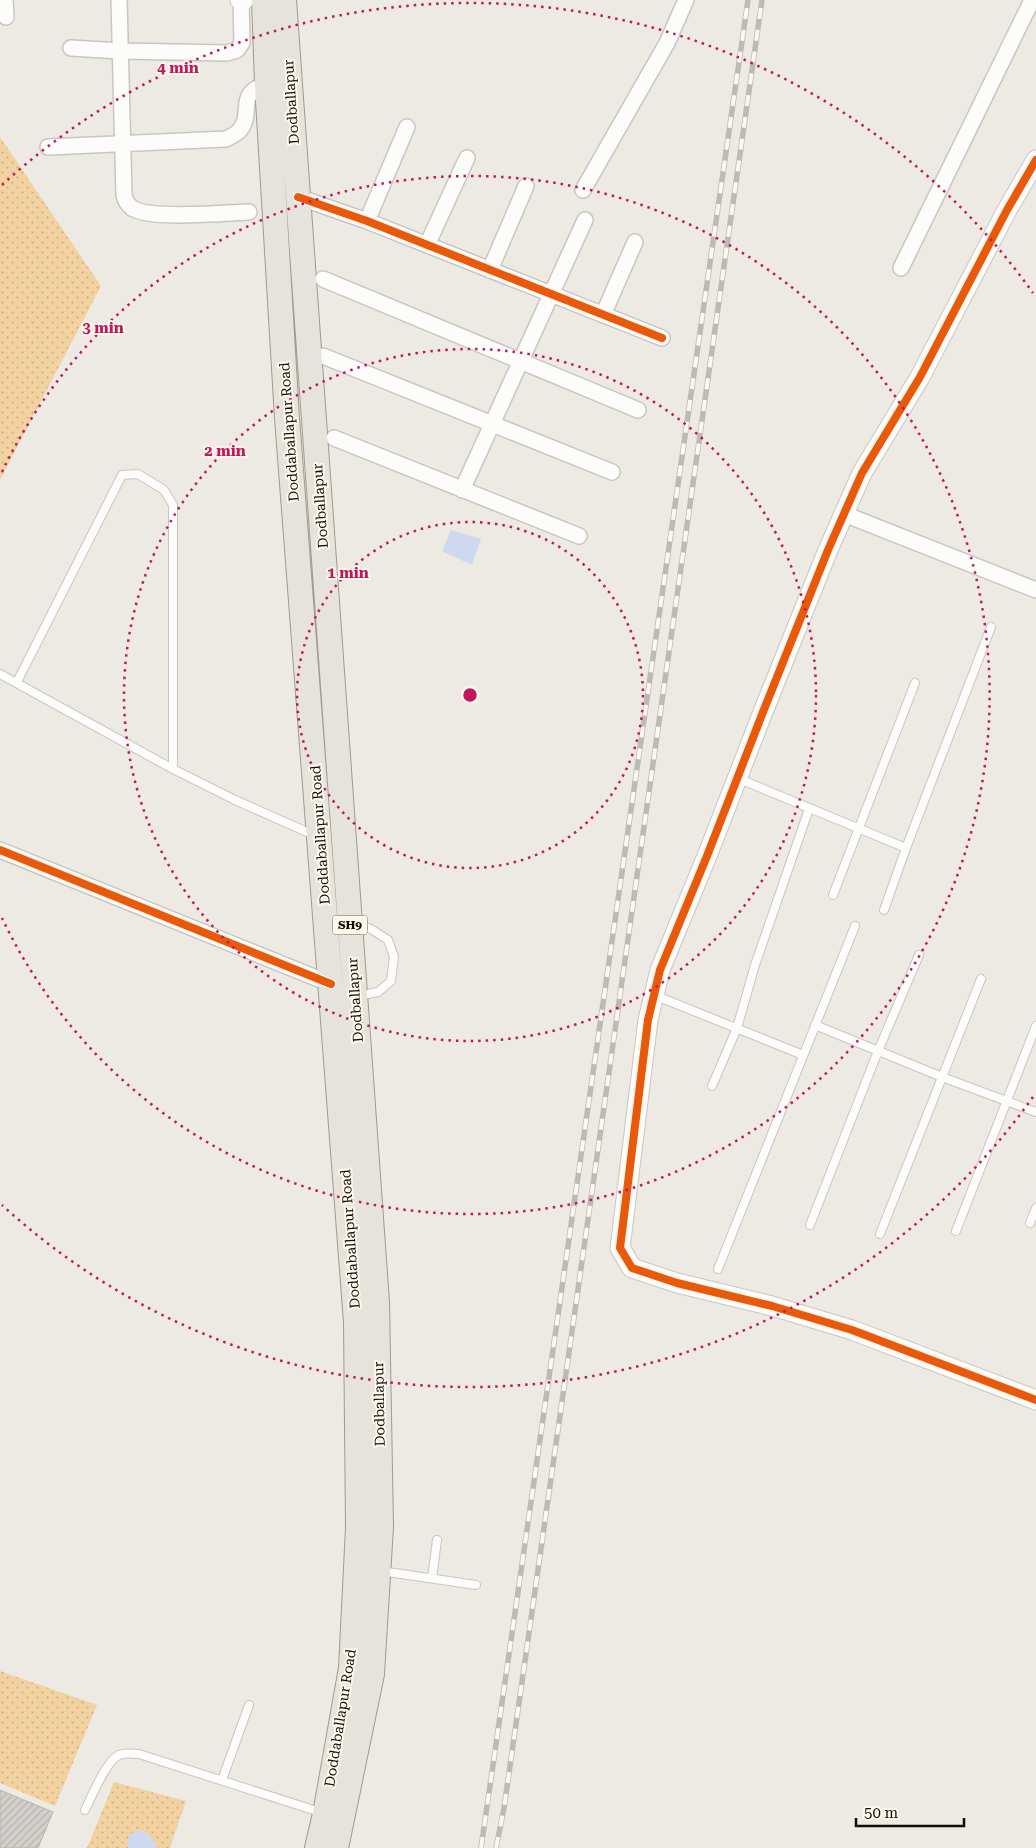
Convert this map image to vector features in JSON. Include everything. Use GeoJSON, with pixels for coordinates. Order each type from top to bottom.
{"type":"FeatureCollection","features":[{"type":"Feature","properties":{"kind":"main road","name":"Doddaballapur Road"},"geometry":{"type":"LineString","coordinates":[[264,0],[267,84],[287,418],[356,1322],[358,1528],[351,1668],[325,1814],[317,1848]]}},
{"type":"Feature","properties":{"kind":"main road","name":"Dodballapur"},"geometry":{"type":"LineString","coordinates":[[284,0],[377,1302],[381,1527],[372,1674],[336,1848]]}},
{"type":"Feature","properties":{"kind":"street"},"geometry":{"type":"LineString","coordinates":[[5,0],[6,17]]}},
{"type":"Feature","properties":{"kind":"street"},"geometry":{"type":"LineString","coordinates":[[120,0],[124,194],[126,201],[131,207],[153,215],[249,212]]}},
{"type":"Feature","properties":{"kind":"street"},"geometry":{"type":"LineString","coordinates":[[71,48],[226,53],[237,50],[242,42],[242,0]]}},
{"type":"Feature","properties":{"kind":"street"},"geometry":{"type":"LineString","coordinates":[[583,190],[668,43],[686,0]]}},
{"type":"Feature","properties":{"kind":"street"},"geometry":{"type":"LineString","coordinates":[[901,268],[1029,23],[1032,0]]}},
{"type":"Feature","properties":{"kind":"street"},"geometry":{"type":"LineString","coordinates":[[48,147],[226,139],[239,131],[246,119],[246,105],[250,93],[257,87],[267,84]]}},
{"type":"Feature","properties":{"kind":"street"},"geometry":{"type":"LineString","coordinates":[[367,221],[406,126]]}},
{"type":"Feature","properties":{"kind":"street"},"geometry":{"type":"LineString","coordinates":[[427,245],[467,158]]}},
{"type":"Feature","properties":{"kind":"street"},"geometry":{"type":"LineString","coordinates":[[1036,160],[1007,210],[920,377],[862,473],[737,778],[708,856],[660,970],[648,1020],[620,1248],[632,1268],[676,1283],[772,1306],[852,1330],[1036,1400]]}},
{"type":"Feature","properties":{"kind":"street"},"geometry":{"type":"LineString","coordinates":[[490,270],[526,186]]}},
{"type":"Feature","properties":{"kind":"street"},"geometry":{"type":"LineString","coordinates":[[298,197],[367,221],[662,338]]}},
{"type":"Feature","properties":{"kind":"street"},"geometry":{"type":"LineString","coordinates":[[462,490],[585,220]]}},
{"type":"Feature","properties":{"kind":"street"},"geometry":{"type":"LineString","coordinates":[[603,315],[635,242]]}},
{"type":"Feature","properties":{"kind":"street"},"geometry":{"type":"LineString","coordinates":[[324,279],[638,410]]}},
{"type":"Feature","properties":{"kind":"street"},"geometry":{"type":"LineString","coordinates":[[323,356],[612,472]]}},
{"type":"Feature","properties":{"kind":"street"},"geometry":{"type":"LineString","coordinates":[[334,438],[579,536]]}},
{"type":"Feature","properties":{"kind":"street"},"geometry":{"type":"LineString","coordinates":[[844,514],[1036,590]]}},
{"type":"Feature","properties":{"kind":"street"},"geometry":{"type":"LineString","coordinates":[[0,850],[331,984]]}},
{"type":"Feature","properties":{"kind":"lane"},"geometry":{"type":"LineString","coordinates":[[17,682],[122,475],[138,474],[164,490],[173,505],[173,769]]}},
{"type":"Feature","properties":{"kind":"lane"},"geometry":{"type":"LineString","coordinates":[[884,910],[991,627]]}},
{"type":"Feature","properties":{"kind":"lane"},"geometry":{"type":"LineString","coordinates":[[0,674],[173,769],[235,800],[320,837]]}},
{"type":"Feature","properties":{"kind":"lane"},"geometry":{"type":"LineString","coordinates":[[833,895],[915,683]]}},
{"type":"Feature","properties":{"kind":"lane"},"geometry":{"type":"LineString","coordinates":[[737,778],[906,848]]}},
{"type":"Feature","properties":{"kind":"lane"},"geometry":{"type":"LineString","coordinates":[[712,1086],[737,1028],[755,965],[809,809]]}},
{"type":"Feature","properties":{"kind":"lane"},"geometry":{"type":"LineString","coordinates":[[349,922],[371,930],[388,940],[394,957],[391,981],[378,992],[355,997]]}},
{"type":"Feature","properties":{"kind":"lane"},"geometry":{"type":"LineString","coordinates":[[718,1269],[855,926]]}},
{"type":"Feature","properties":{"kind":"lane"},"geometry":{"type":"LineString","coordinates":[[810,1225],[878,1051],[919,954]]}},
{"type":"Feature","properties":{"kind":"lane"},"geometry":{"type":"LineString","coordinates":[[880,1234],[982,979]]}},
{"type":"Feature","properties":{"kind":"lane"},"geometry":{"type":"LineString","coordinates":[[654,995],[803,1055]]}},
{"type":"Feature","properties":{"kind":"lane"},"geometry":{"type":"LineString","coordinates":[[815,1025],[942,1077],[1036,1112]]}},
{"type":"Feature","properties":{"kind":"lane"},"geometry":{"type":"LineString","coordinates":[[956,1231],[1036,1026]]}},
{"type":"Feature","properties":{"kind":"lane"},"geometry":{"type":"LineString","coordinates":[[1030,1223],[1036,1208]]}},
{"type":"Feature","properties":{"kind":"lane"},"geometry":{"type":"LineString","coordinates":[[432,1578],[438,1540]]}},
{"type":"Feature","properties":{"kind":"lane"},"geometry":{"type":"LineString","coordinates":[[379,1570],[476,1585]]}},
{"type":"Feature","properties":{"kind":"lane"},"geometry":{"type":"LineString","coordinates":[[222,1780],[249,1705]]}},
{"type":"Feature","properties":{"kind":"lane"},"geometry":{"type":"LineString","coordinates":[[85,1810],[111,1761],[118,1755],[126,1753],[140,1754],[325,1814]]}},
{"type":"Feature","properties":{"kind":"shaded area"},"geometry":{"type":"Polygon","coordinates":[[[0,137],[101,286],[0,480],[0,137]]]}},
{"type":"Feature","properties":{"kind":"shaded area"},"geometry":{"type":"Polygon","coordinates":[[[0,1671],[97,1705],[55,1806],[0,1783],[0,1671]]]}},
{"type":"Feature","properties":{"kind":"shaded area"},"geometry":{"type":"Polygon","coordinates":[[[114,1782],[186,1801],[170,1848],[87,1848],[114,1782]]]}},
{"type":"Feature","properties":{"kind":"water"},"geometry":{"type":"Polygon","coordinates":[[[451,530],[481,539],[472,565],[442,551],[451,530]]]}},
{"type":"Feature","properties":{"kind":"water"},"geometry":{"type":"Polygon","coordinates":[[[141,1830],[149,1834],[158,1848],[128,1848],[128,1838],[134,1832],[141,1830]]]}},
{"type":"Feature","properties":{"kind":"building"},"geometry":{"type":"Polygon","coordinates":[[[0,1790],[53,1812],[38,1848],[0,1848],[0,1790]]]}},
{"type":"Feature","properties":{"kind":"railway"},"geometry":{"type":"LineString","coordinates":[[481,1848],[748,0]]}},
{"type":"Feature","properties":{"kind":"railway"},"geometry":{"type":"LineString","coordinates":[[496,1848],[504,1808],[762,0]]}},
{"type":"Feature","properties":{"kind":"cycle path"},"geometry":{"type":"LineString","coordinates":[[1036,160],[1007,210],[920,377],[862,473],[828,550],[660,970],[648,1020],[620,1248],[632,1268],[677,1283],[772,1306],[852,1330],[1036,1400]]}},
{"type":"Feature","properties":{"kind":"cycle path"},"geometry":{"type":"LineString","coordinates":[[298,197],[367,221],[662,338]]}},
{"type":"Feature","properties":{"kind":"cycle path"},"geometry":{"type":"LineString","coordinates":[[0,850],[331,984]]}}]}
